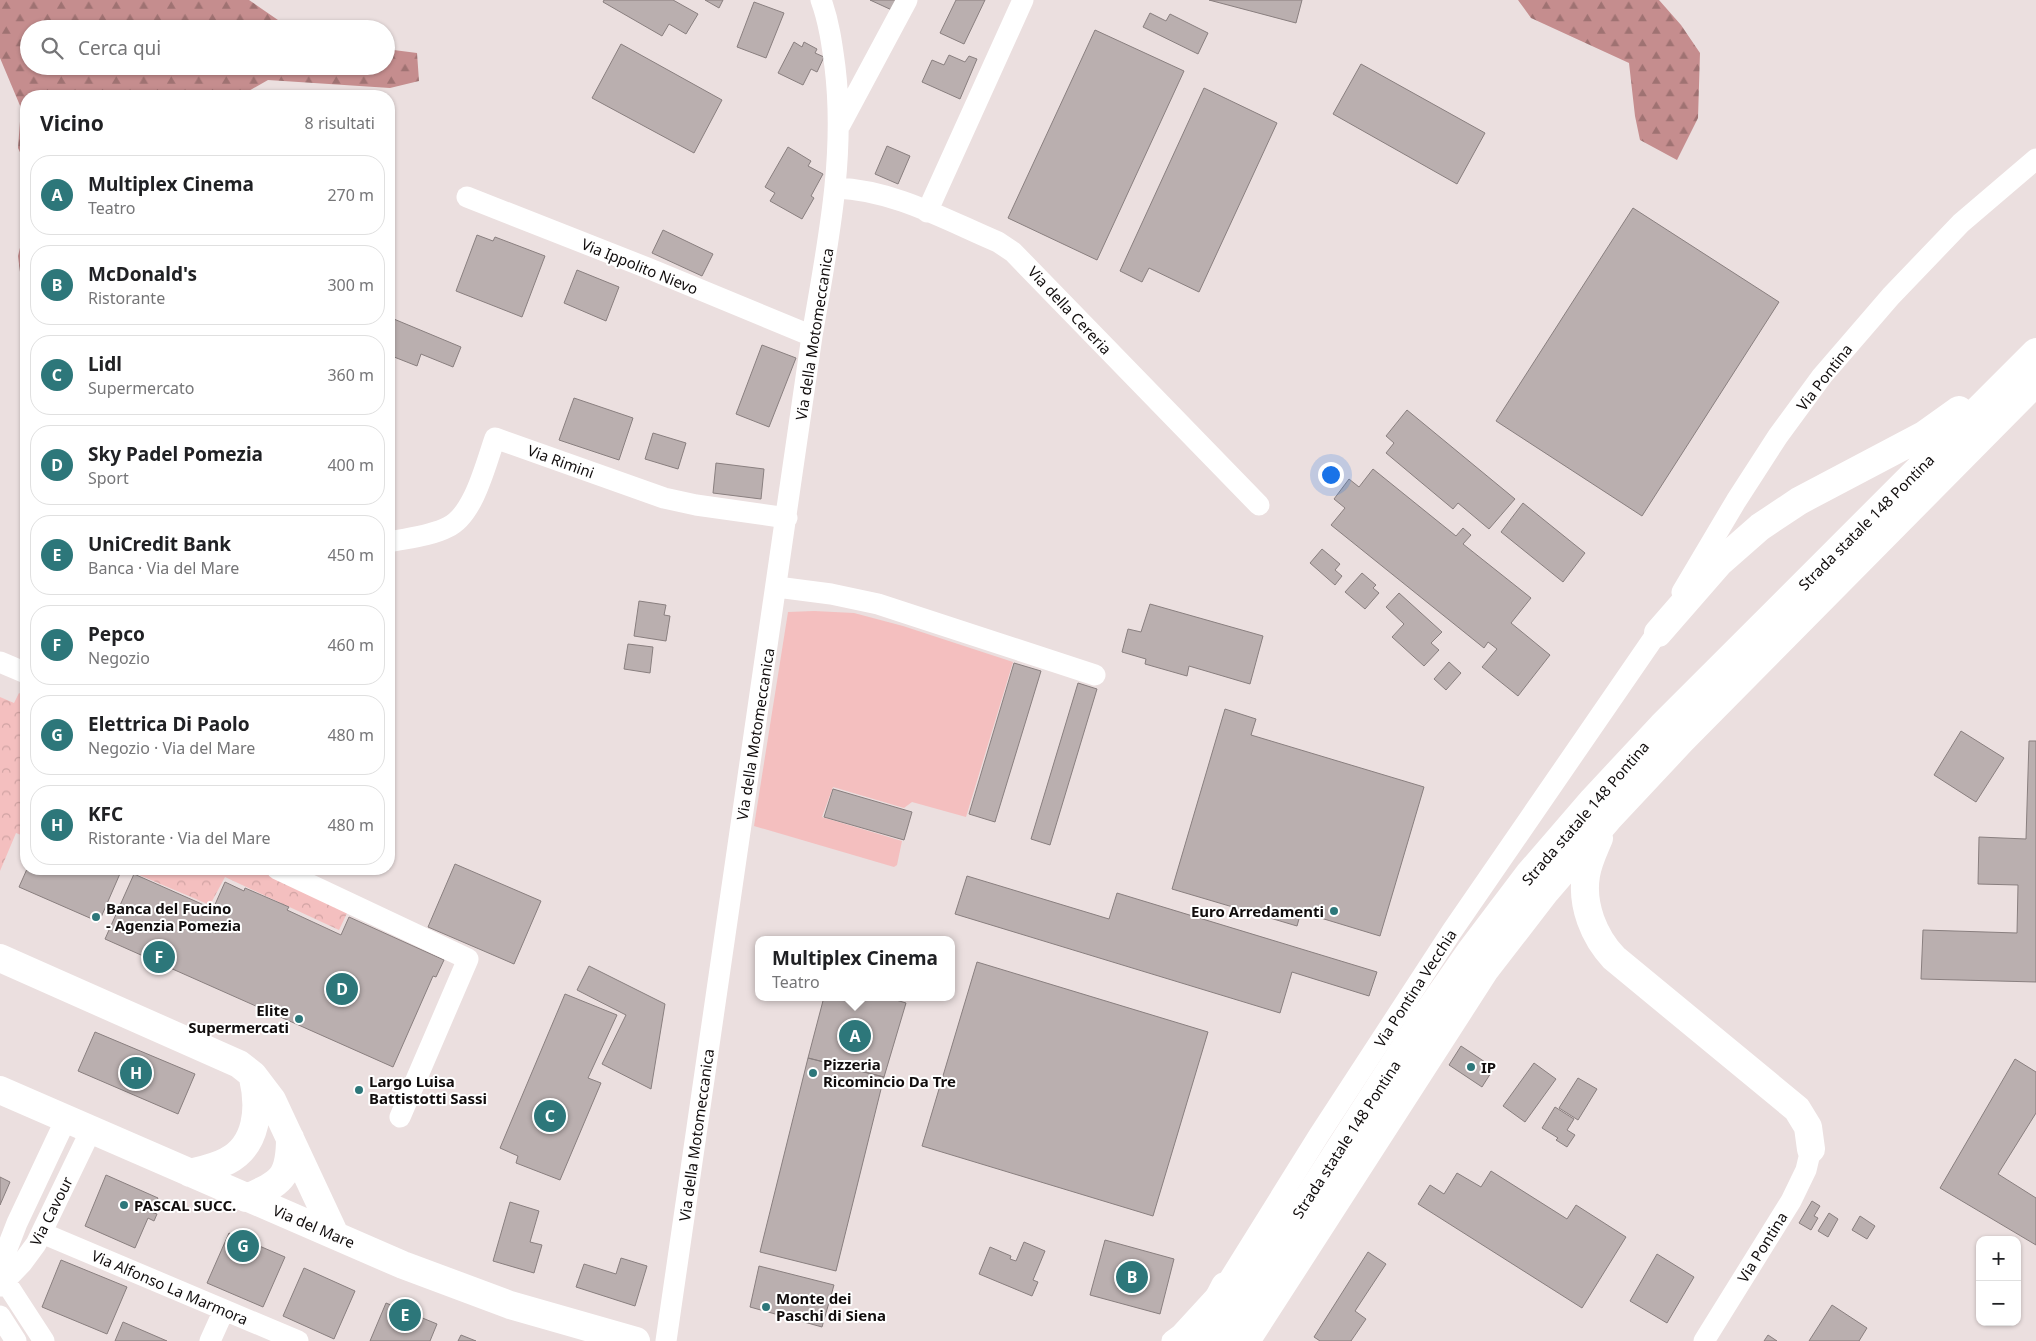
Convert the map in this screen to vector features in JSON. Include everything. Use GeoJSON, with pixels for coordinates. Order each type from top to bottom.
{"type":"FeatureCollection","features":[{"type":"Feature","properties":{"kind":"main road"},"geometry":{"type":"LineString","coordinates":[[1658,633],[1720,563],[1760,527],[1799,501],[1924,435],[2034,364]]}},
{"type":"Feature","properties":{"kind":"main road","name":"Strada statale 148 Pontina"},"geometry":{"type":"LineString","coordinates":[[1246,1341],[1485,970],[1546,891],[1608,819],[2034,364]]}},
{"type":"Feature","properties":{"kind":"main road","name":"Strada statale 148 Pontina"},"geometry":{"type":"LineString","coordinates":[[1216,1341],[1422,1021],[1470,952],[1529,874],[1593,800],[1662,726],[2034,364]]}},
{"type":"Feature","properties":{"kind":"main road"},"geometry":{"type":"LineString","coordinates":[[1608,819],[1590,858],[1585,890],[1590,917],[1601,942],[1614,958],[1798,1109],[1808,1127],[1811,1149]]}},
{"type":"Feature","properties":{"kind":"main road"},"geometry":{"type":"LineString","coordinates":[[0,958],[238,1064],[253,1076],[272,1100],[335,1235]]}},
{"type":"Feature","properties":{"kind":"main road"},"geometry":{"type":"LineString","coordinates":[[190,1173],[226,1162],[238,1153],[250,1136],[254,1128],[258,1104],[253,1076]]}},
{"type":"Feature","properties":{"kind":"main road","name":"Via del Mare"},"geometry":{"type":"LineString","coordinates":[[0,1090],[403,1265],[510,1305],[636,1341]]}},
{"type":"Feature","properties":{"kind":"main road"},"geometry":{"type":"LineString","coordinates":[[246,1198],[273,1185],[285,1173],[289,1161],[290,1138]]}},
{"type":"Feature","properties":{"kind":"main road"},"geometry":{"type":"LineString","coordinates":[[1193,1341],[1212,1312],[1225,1286]]}},
{"type":"Feature","properties":{"kind":"street","name":"Via della Motomeccanica"},"geometry":{"type":"LineString","coordinates":[[666,1341],[812,336],[836,188],[837,86],[833,49],[821,0]]}},
{"type":"Feature","properties":{"kind":"street","name":"Via della Motomeccanica"},"geometry":{"type":"LineString","coordinates":[[838,127],[907,0]]}},
{"type":"Feature","properties":{"kind":"street"},"geometry":{"type":"LineString","coordinates":[[927,212],[1023,0]]}},
{"type":"Feature","properties":{"kind":"street","name":"Via Pontina"},"geometry":{"type":"LineString","coordinates":[[1658,633],[1736,501],[1778,436],[1822,376],[1891,296],[1961,223],[2036,159]]}},
{"type":"Feature","properties":{"kind":"street","name":"Via della Cereria"},"geometry":{"type":"LineString","coordinates":[[836,188],[873,192],[998,242],[1022,260],[1135,380],[1259,505]]}},
{"type":"Feature","properties":{"kind":"street","name":"Via Ippolito Nievo"},"geometry":{"type":"LineString","coordinates":[[467,197],[650,269],[812,336]]}},
{"type":"Feature","properties":{"kind":"street","name":"Via Rimini"},"geometry":{"type":"LineString","coordinates":[[395,541],[445,529],[460,519],[471,502],[496,438],[664,498],[696,505],[787,518]]}},
{"type":"Feature","properties":{"kind":"street"},"geometry":{"type":"LineString","coordinates":[[777,587],[831,594],[878,604],[1095,675]]}},
{"type":"Feature","properties":{"kind":"street","name":"Via Pontina Vecchia"},"geometry":{"type":"LineString","coordinates":[[1172,1341],[1180,1335],[1225,1286],[1319,1135],[1452,931],[1658,633]]}},
{"type":"Feature","properties":{"kind":"street"},"geometry":{"type":"LineString","coordinates":[[0,662],[20,670]]}},
{"type":"Feature","properties":{"kind":"street"},"geometry":{"type":"LineString","coordinates":[[290,875],[468,958],[400,1117]]}},
{"type":"Feature","properties":{"kind":"street","name":"Via Cavour"},"geometry":{"type":"LineString","coordinates":[[2,1278],[17,1223],[66,1119]]}},
{"type":"Feature","properties":{"kind":"street","name":"Via Cavour"},"geometry":{"type":"LineString","coordinates":[[2,1278],[29,1254],[42,1234],[91,1130]]}},
{"type":"Feature","properties":{"kind":"street","name":"Via Pontina"},"geometry":{"type":"LineString","coordinates":[[1704,1341],[1791,1201],[1806,1170],[1811,1149]]}},
{"type":"Feature","properties":{"kind":"street","name":"Via Alfonso La Marmora"},"geometry":{"type":"LineString","coordinates":[[42,1234],[298,1341]]}},
{"type":"Feature","properties":{"kind":"street"},"geometry":{"type":"LineString","coordinates":[[2,1278],[44,1341]]}},
{"type":"Feature","properties":{"kind":"street"},"geometry":{"type":"LineString","coordinates":[[210,1341],[224,1310]]}},
{"type":"Feature","properties":{"kind":"street"},"geometry":{"type":"LineString","coordinates":[[0,1316],[16,1341]]}},
{"type":"Feature","properties":{"kind":"green space"},"geometry":{"type":"Polygon","coordinates":[[[0,0],[249,0],[278,20],[20,20],[20,75],[395,75],[395,50],[417,53],[419,81],[390,88],[268,80],[250,90],[20,90],[20,106],[0,58],[0,0]]]}},
{"type":"Feature","properties":{"kind":"green space"},"geometry":{"type":"Polygon","coordinates":[[[1518,0],[1659,0],[1681,25],[1700,53],[1698,118],[1677,160],[1640,140],[1635,116],[1629,63],[1531,18],[1518,0]]]}},
{"type":"Feature","properties":{"kind":"green space"},"geometry":{"type":"Polygon","coordinates":[[[20,121],[20,152],[18,148],[20,121]]]}},
{"type":"Feature","properties":{"kind":"green space"},"geometry":{"type":"Polygon","coordinates":[[[20,248],[20,272],[18,256],[20,248]]]}},
{"type":"Feature","properties":{"kind":"green space"},"geometry":{"type":"Polygon","coordinates":[[[788,612],[854,613],[903,626],[1013,662],[966,817],[912,802],[904,808],[833,787],[822,817],[902,841],[897,865],[894,867],[754,826],[788,612]]]}},
{"type":"Feature","properties":{"kind":"green space"},"geometry":{"type":"Polygon","coordinates":[[[19,693],[20,835],[16,833],[0,871],[0,697],[14,703],[19,693]]]}},
{"type":"Feature","properties":{"kind":"green space"},"geometry":{"type":"Polygon","coordinates":[[[139,875],[272,875],[349,909],[339,930],[225,877],[210,905],[139,875]]]}},
{"type":"Feature","properties":{"kind":"building"},"geometry":{"type":"Polygon","coordinates":[[[604,0],[673,0],[698,14],[686,34],[669,24],[662,36],[603,2],[604,0]]]}},
{"type":"Feature","properties":{"kind":"building"},"geometry":{"type":"Polygon","coordinates":[[[705,0],[723,0],[719,8],[705,0]]]}},
{"type":"Feature","properties":{"kind":"building"},"geometry":{"type":"Polygon","coordinates":[[[870,0],[899,0],[894,11],[870,0]]]}},
{"type":"Feature","properties":{"kind":"building"},"geometry":{"type":"Polygon","coordinates":[[[956,0],[985,0],[964,44],[940,33],[956,0]]]}},
{"type":"Feature","properties":{"kind":"building"},"geometry":{"type":"Polygon","coordinates":[[[1209,0],[1302,0],[1296,23],[1209,0]]]}},
{"type":"Feature","properties":{"kind":"building"},"geometry":{"type":"Polygon","coordinates":[[[754,2],[784,13],[766,58],[737,47],[754,2]]]}},
{"type":"Feature","properties":{"kind":"building"},"geometry":{"type":"Polygon","coordinates":[[[1150,13],[1166,21],[1170,14],[1208,33],[1198,54],[1143,27],[1150,13]]]}},
{"type":"Feature","properties":{"kind":"building"},"geometry":{"type":"Polygon","coordinates":[[[1095,30],[1184,71],[1097,260],[1008,218],[1095,30]]]}},
{"type":"Feature","properties":{"kind":"building"},"geometry":{"type":"Polygon","coordinates":[[[794,42],[802,47],[804,42],[817,49],[815,53],[824,57],[817,72],[811,69],[803,85],[778,73],[794,42]]]}},
{"type":"Feature","properties":{"kind":"building"},"geometry":{"type":"Polygon","coordinates":[[[621,44],[722,100],[694,153],[592,98],[621,44]]]}},
{"type":"Feature","properties":{"kind":"building"},"geometry":{"type":"Polygon","coordinates":[[[949,55],[965,62],[969,56],[977,59],[960,99],[922,82],[932,60],[944,65],[949,55]]]}},
{"type":"Feature","properties":{"kind":"building"},"geometry":{"type":"Polygon","coordinates":[[[1361,64],[1485,133],[1457,184],[1333,114],[1361,64]]]}},
{"type":"Feature","properties":{"kind":"building"},"geometry":{"type":"Polygon","coordinates":[[[1204,88],[1277,123],[1199,292],[1149,268],[1142,282],[1120,271],[1204,88]]]}},
{"type":"Feature","properties":{"kind":"building"},"geometry":{"type":"Polygon","coordinates":[[[887,146],[910,156],[898,184],[875,174],[887,146]]]}},
{"type":"Feature","properties":{"kind":"building"},"geometry":{"type":"Polygon","coordinates":[[[788,147],[811,161],[808,166],[823,174],[811,196],[814,198],[802,219],[770,201],[775,193],[765,187],[788,147]]]}},
{"type":"Feature","properties":{"kind":"building"},"geometry":{"type":"Polygon","coordinates":[[[1633,208],[1779,302],[1642,516],[1496,421],[1633,208]]]}},
{"type":"Feature","properties":{"kind":"building"},"geometry":{"type":"Polygon","coordinates":[[[663,230],[713,254],[702,276],[652,253],[663,230]]]}},
{"type":"Feature","properties":{"kind":"building"},"geometry":{"type":"Polygon","coordinates":[[[477,235],[493,241],[495,237],[545,256],[522,317],[456,291],[477,235]]]}},
{"type":"Feature","properties":{"kind":"building"},"geometry":{"type":"Polygon","coordinates":[[[577,270],[619,287],[606,321],[564,303],[577,270]]]}},
{"type":"Feature","properties":{"kind":"building"},"geometry":{"type":"Polygon","coordinates":[[[395,320],[461,347],[453,367],[421,354],[417,366],[395,357],[395,320]]]}},
{"type":"Feature","properties":{"kind":"building"},"geometry":{"type":"Polygon","coordinates":[[[762,345],[796,358],[769,427],[736,414],[762,345]]]}},
{"type":"Feature","properties":{"kind":"building"},"geometry":{"type":"Polygon","coordinates":[[[574,398],[633,418],[619,460],[559,440],[574,398]]]}},
{"type":"Feature","properties":{"kind":"building"},"geometry":{"type":"Polygon","coordinates":[[[1407,410],[1515,499],[1489,529],[1458,503],[1453,509],[1386,453],[1394,443],[1386,436],[1407,410]]]}},
{"type":"Feature","properties":{"kind":"building"},"geometry":{"type":"Polygon","coordinates":[[[653,433],[686,443],[678,469],[645,459],[653,433]]]}},
{"type":"Feature","properties":{"kind":"building"},"geometry":{"type":"Polygon","coordinates":[[[716,463],[764,469],[761,499],[713,493],[716,463]]]}},
{"type":"Feature","properties":{"kind":"building"},"geometry":{"type":"Polygon","coordinates":[[[1373,469],[1456,536],[1463,528],[1471,535],[1463,544],[1531,598],[1511,623],[1550,655],[1518,696],[1482,667],[1497,649],[1488,642],[1484,648],[1331,525],[1345,508],[1334,499],[1349,479],[1359,487],[1373,469]]]}},
{"type":"Feature","properties":{"kind":"building"},"geometry":{"type":"Polygon","coordinates":[[[1523,503],[1585,553],[1563,582],[1501,532],[1523,503]]]}},
{"type":"Feature","properties":{"kind":"building"},"geometry":{"type":"Polygon","coordinates":[[[1322,549],[1340,564],[1335,570],[1342,576],[1335,585],[1310,563],[1322,549]]]}},
{"type":"Feature","properties":{"kind":"building"},"geometry":{"type":"Polygon","coordinates":[[[1362,573],[1376,585],[1373,588],[1379,593],[1365,609],[1345,592],[1362,573]]]}},
{"type":"Feature","properties":{"kind":"building"},"geometry":{"type":"Polygon","coordinates":[[[1399,593],[1442,632],[1431,643],[1439,650],[1424,666],[1392,637],[1404,624],[1386,607],[1399,593]]]}},
{"type":"Feature","properties":{"kind":"building"},"geometry":{"type":"Polygon","coordinates":[[[639,601],[666,605],[664,615],[670,616],[666,641],[634,636],[639,601]]]}},
{"type":"Feature","properties":{"kind":"building"},"geometry":{"type":"Polygon","coordinates":[[[1150,604],[1263,636],[1250,684],[1189,666],[1187,676],[1145,664],[1146,659],[1122,652],[1128,629],[1141,632],[1150,604]]]}},
{"type":"Feature","properties":{"kind":"building"},"geometry":{"type":"Polygon","coordinates":[[[628,644],[653,647],[650,673],[624,669],[628,644]]]}},
{"type":"Feature","properties":{"kind":"building"},"geometry":{"type":"Polygon","coordinates":[[[1449,662],[1461,673],[1446,690],[1434,679],[1449,662]]]}},
{"type":"Feature","properties":{"kind":"building"},"geometry":{"type":"Polygon","coordinates":[[[1014,663],[1041,671],[995,822],[969,814],[1014,663]]]}},
{"type":"Feature","properties":{"kind":"building"},"geometry":{"type":"Polygon","coordinates":[[[1078,683],[1097,689],[1050,845],[1031,839],[1078,683]]]}},
{"type":"Feature","properties":{"kind":"building"},"geometry":{"type":"Polygon","coordinates":[[[1225,709],[1256,719],[1251,735],[1424,787],[1380,936],[1301,912],[1297,926],[1172,889],[1225,709]]]}},
{"type":"Feature","properties":{"kind":"building"},"geometry":{"type":"Polygon","coordinates":[[[1961,731],[2004,758],[1976,802],[1934,775],[1961,731]]]}},
{"type":"Feature","properties":{"kind":"building"},"geometry":{"type":"Polygon","coordinates":[[[2029,741],[2036,741],[2036,982],[1921,979],[1923,930],[2017,933],[2018,885],[1978,884],[1979,837],[2026,839],[2029,741]]]}},
{"type":"Feature","properties":{"kind":"building"},"geometry":{"type":"Polygon","coordinates":[[[833,789],[912,812],[904,840],[824,817],[833,789]]]}},
{"type":"Feature","properties":{"kind":"building"},"geometry":{"type":"Polygon","coordinates":[[[455,864],[541,901],[514,964],[428,927],[455,864]]]}},
{"type":"Feature","properties":{"kind":"building"},"geometry":{"type":"Polygon","coordinates":[[[24,875],[119,875],[99,922],[19,887],[24,875]]]}},
{"type":"Feature","properties":{"kind":"building"},"geometry":{"type":"Polygon","coordinates":[[[134,875],[136,875],[213,909],[225,882],[244,891],[245,888],[289,907],[287,910],[341,935],[349,917],[444,960],[436,977],[433,976],[393,1067],[105,939],[134,875]]]}},
{"type":"Feature","properties":{"kind":"building"},"geometry":{"type":"Polygon","coordinates":[[[967,876],[1109,919],[1117,893],[1377,972],[1369,996],[1292,972],[1280,1013],[955,914],[967,876]]]}},
{"type":"Feature","properties":{"kind":"building"},"geometry":{"type":"Polygon","coordinates":[[[977,962],[1208,1032],[1153,1216],[922,1146],[977,962]]]}},
{"type":"Feature","properties":{"kind":"building"},"geometry":{"type":"Polygon","coordinates":[[[589,966],[665,1004],[651,1089],[602,1064],[626,1015],[577,990],[589,966]]]}},
{"type":"Feature","properties":{"kind":"building"},"geometry":{"type":"Polygon","coordinates":[[[565,994],[617,1015],[588,1078],[601,1083],[560,1180],[516,1163],[518,1156],[500,1148],[565,994]]]}},
{"type":"Feature","properties":{"kind":"building"},"geometry":{"type":"Polygon","coordinates":[[[823,1001],[899,1001],[906,1003],[884,1077],[808,1058],[823,1001]]]}},
{"type":"Feature","properties":{"kind":"building"},"geometry":{"type":"Polygon","coordinates":[[[95,1032],[195,1074],[178,1114],[78,1071],[95,1032]]]}},
{"type":"Feature","properties":{"kind":"building","name":"IP"},"geometry":{"type":"Polygon","coordinates":[[[1461,1046],[1494,1068],[1482,1087],[1449,1065],[1461,1046]]]}},
{"type":"Feature","properties":{"kind":"building"},"geometry":{"type":"Polygon","coordinates":[[[808,1058],[884,1077],[836,1271],[760,1252],[808,1058]]]}},
{"type":"Feature","properties":{"kind":"building"},"geometry":{"type":"Polygon","coordinates":[[[2015,1059],[2036,1072],[2036,1113],[1998,1174],[2036,1198],[2036,1245],[1940,1188],[2015,1059]]]}},
{"type":"Feature","properties":{"kind":"building"},"geometry":{"type":"Polygon","coordinates":[[[1534,1063],[1556,1079],[1525,1122],[1503,1106],[1534,1063]]]}},
{"type":"Feature","properties":{"kind":"building"},"geometry":{"type":"Polygon","coordinates":[[[1578,1078],[1597,1089],[1578,1120],[1559,1108],[1578,1078]]]}},
{"type":"Feature","properties":{"kind":"building"},"geometry":{"type":"Polygon","coordinates":[[[1555,1107],[1574,1119],[1567,1130],[1575,1135],[1567,1147],[1556,1140],[1558,1138],[1542,1128],[1555,1107]]]}},
{"type":"Feature","properties":{"kind":"building"},"geometry":{"type":"Polygon","coordinates":[[[1491,1171],[1567,1219],[1576,1205],[1626,1237],[1582,1308],[1418,1204],[1430,1185],[1444,1194],[1457,1173],[1481,1187],[1491,1171]]]}},
{"type":"Feature","properties":{"kind":"building","name":"PASCAL SUCC."},"geometry":{"type":"Polygon","coordinates":[[[106,1175],[158,1198],[151,1212],[157,1214],[154,1221],[148,1218],[135,1248],[85,1226],[106,1175]]]}},
{"type":"Feature","properties":{"kind":"building"},"geometry":{"type":"Polygon","coordinates":[[[0,1177],[10,1182],[0,1205],[0,1177]]]}},
{"type":"Feature","properties":{"kind":"building"},"geometry":{"type":"Polygon","coordinates":[[[1812,1201],[1820,1206],[1814,1216],[1818,1218],[1811,1230],[1799,1223],[1812,1201]]]}},
{"type":"Feature","properties":{"kind":"building"},"geometry":{"type":"Polygon","coordinates":[[[510,1202],[539,1211],[530,1242],[542,1245],[534,1273],[493,1261],[510,1202]]]}},
{"type":"Feature","properties":{"kind":"building"},"geometry":{"type":"Polygon","coordinates":[[[1829,1213],[1838,1219],[1828,1237],[1818,1231],[1829,1213]]]}},
{"type":"Feature","properties":{"kind":"building"},"geometry":{"type":"Polygon","coordinates":[[[1860,1216],[1875,1226],[1867,1239],[1852,1230],[1860,1216]]]}},
{"type":"Feature","properties":{"kind":"building"},"geometry":{"type":"Polygon","coordinates":[[[229,1233],[285,1257],[263,1307],[207,1283],[229,1233]]]}},
{"type":"Feature","properties":{"kind":"building"},"geometry":{"type":"Polygon","coordinates":[[[1105,1240],[1174,1259],[1160,1314],[1090,1295],[1105,1240]]]}},
{"type":"Feature","properties":{"kind":"building"},"geometry":{"type":"Polygon","coordinates":[[[1024,1242],[1045,1251],[1033,1280],[1038,1282],[1032,1296],[979,1274],[990,1247],[1011,1256],[1010,1259],[1016,1261],[1024,1242]]]}},
{"type":"Feature","properties":{"kind":"building"},"geometry":{"type":"Polygon","coordinates":[[[1368,1252],[1386,1264],[1355,1311],[1366,1319],[1351,1341],[1320,1341],[1314,1337],[1368,1252]]]}},
{"type":"Feature","properties":{"kind":"building"},"geometry":{"type":"Polygon","coordinates":[[[1657,1254],[1694,1277],[1667,1323],[1630,1301],[1657,1254]]]}},
{"type":"Feature","properties":{"kind":"building"},"geometry":{"type":"Polygon","coordinates":[[[621,1258],[647,1266],[635,1306],[576,1287],[584,1264],[616,1274],[621,1258]]]}},
{"type":"Feature","properties":{"kind":"building"},"geometry":{"type":"Polygon","coordinates":[[[61,1260],[127,1287],[107,1334],[42,1307],[61,1260]]]}},
{"type":"Feature","properties":{"kind":"building"},"geometry":{"type":"Polygon","coordinates":[[[759,1266],[834,1285],[822,1327],[750,1307],[759,1266]]]}},
{"type":"Feature","properties":{"kind":"building"},"geometry":{"type":"Polygon","coordinates":[[[304,1268],[355,1291],[334,1339],[283,1316],[304,1268]]]}},
{"type":"Feature","properties":{"kind":"building"},"geometry":{"type":"Polygon","coordinates":[[[386,1303],[437,1324],[430,1341],[370,1341],[386,1303]]]}},
{"type":"Feature","properties":{"kind":"building"},"geometry":{"type":"Polygon","coordinates":[[[1832,1305],[1867,1328],[1859,1341],[1809,1341],[1832,1305]]]}},
{"type":"Feature","properties":{"kind":"building"},"geometry":{"type":"Polygon","coordinates":[[[123,1322],[167,1341],[115,1341],[123,1322]]]}},
{"type":"Feature","properties":{"kind":"building"},"geometry":{"type":"Polygon","coordinates":[[[461,1335],[476,1341],[458,1341],[461,1335]]]}},
{"type":"Feature","properties":{"kind":"building"},"geometry":{"type":"Polygon","coordinates":[[[1768,1335],[1777,1341],[1764,1341],[1768,1335]]]}},
{"type":"Feature","properties":{"kind":"place","name":"Euro Arredamenti"},"geometry":{"type":"Point","coordinates":[1334,911]}},
{"type":"Feature","properties":{"kind":"place","name":"Banca del Fucino - Agenzia Pomezia"},"geometry":{"type":"Point","coordinates":[96,917]}},
{"type":"Feature","properties":{"kind":"place","name":"Pepco"},"geometry":{"type":"Point","coordinates":[159,957]}},
{"type":"Feature","properties":{"kind":"place","name":"Sky Padel Pomezia"},"geometry":{"type":"Point","coordinates":[342,989]}},
{"type":"Feature","properties":{"kind":"place","name":"Elite Supermercati"},"geometry":{"type":"Point","coordinates":[299,1019]}},
{"type":"Feature","properties":{"kind":"place","name":"Multiplex Cinema"},"geometry":{"type":"Point","coordinates":[855,1036]}},
{"type":"Feature","properties":{"kind":"place","name":"IP"},"geometry":{"type":"Point","coordinates":[1471,1067]}},
{"type":"Feature","properties":{"kind":"place","name":"KFC"},"geometry":{"type":"Point","coordinates":[136,1073]}},
{"type":"Feature","properties":{"kind":"place","name":"Pizzeria Ricomincio Da Tre"},"geometry":{"type":"Point","coordinates":[813,1073]}},
{"type":"Feature","properties":{"kind":"place","name":"Largo Luisa Battistotti Sassi"},"geometry":{"type":"Point","coordinates":[359,1090]}},
{"type":"Feature","properties":{"kind":"place","name":"Lidl"},"geometry":{"type":"Point","coordinates":[550,1116]}},
{"type":"Feature","properties":{"kind":"place","name":"PASCAL SUCC."},"geometry":{"type":"Point","coordinates":[124,1205]}},
{"type":"Feature","properties":{"kind":"place","name":"Elettrica Di Paolo"},"geometry":{"type":"Point","coordinates":[243,1246]}},
{"type":"Feature","properties":{"kind":"place","name":"McDonald's"},"geometry":{"type":"Point","coordinates":[1132,1277]}},
{"type":"Feature","properties":{"kind":"place","name":"Monte dei Paschi di Siena"},"geometry":{"type":"Point","coordinates":[766,1307]}},
{"type":"Feature","properties":{"kind":"place","name":"UniCredit Bank"},"geometry":{"type":"Point","coordinates":[405,1315]}}]}
